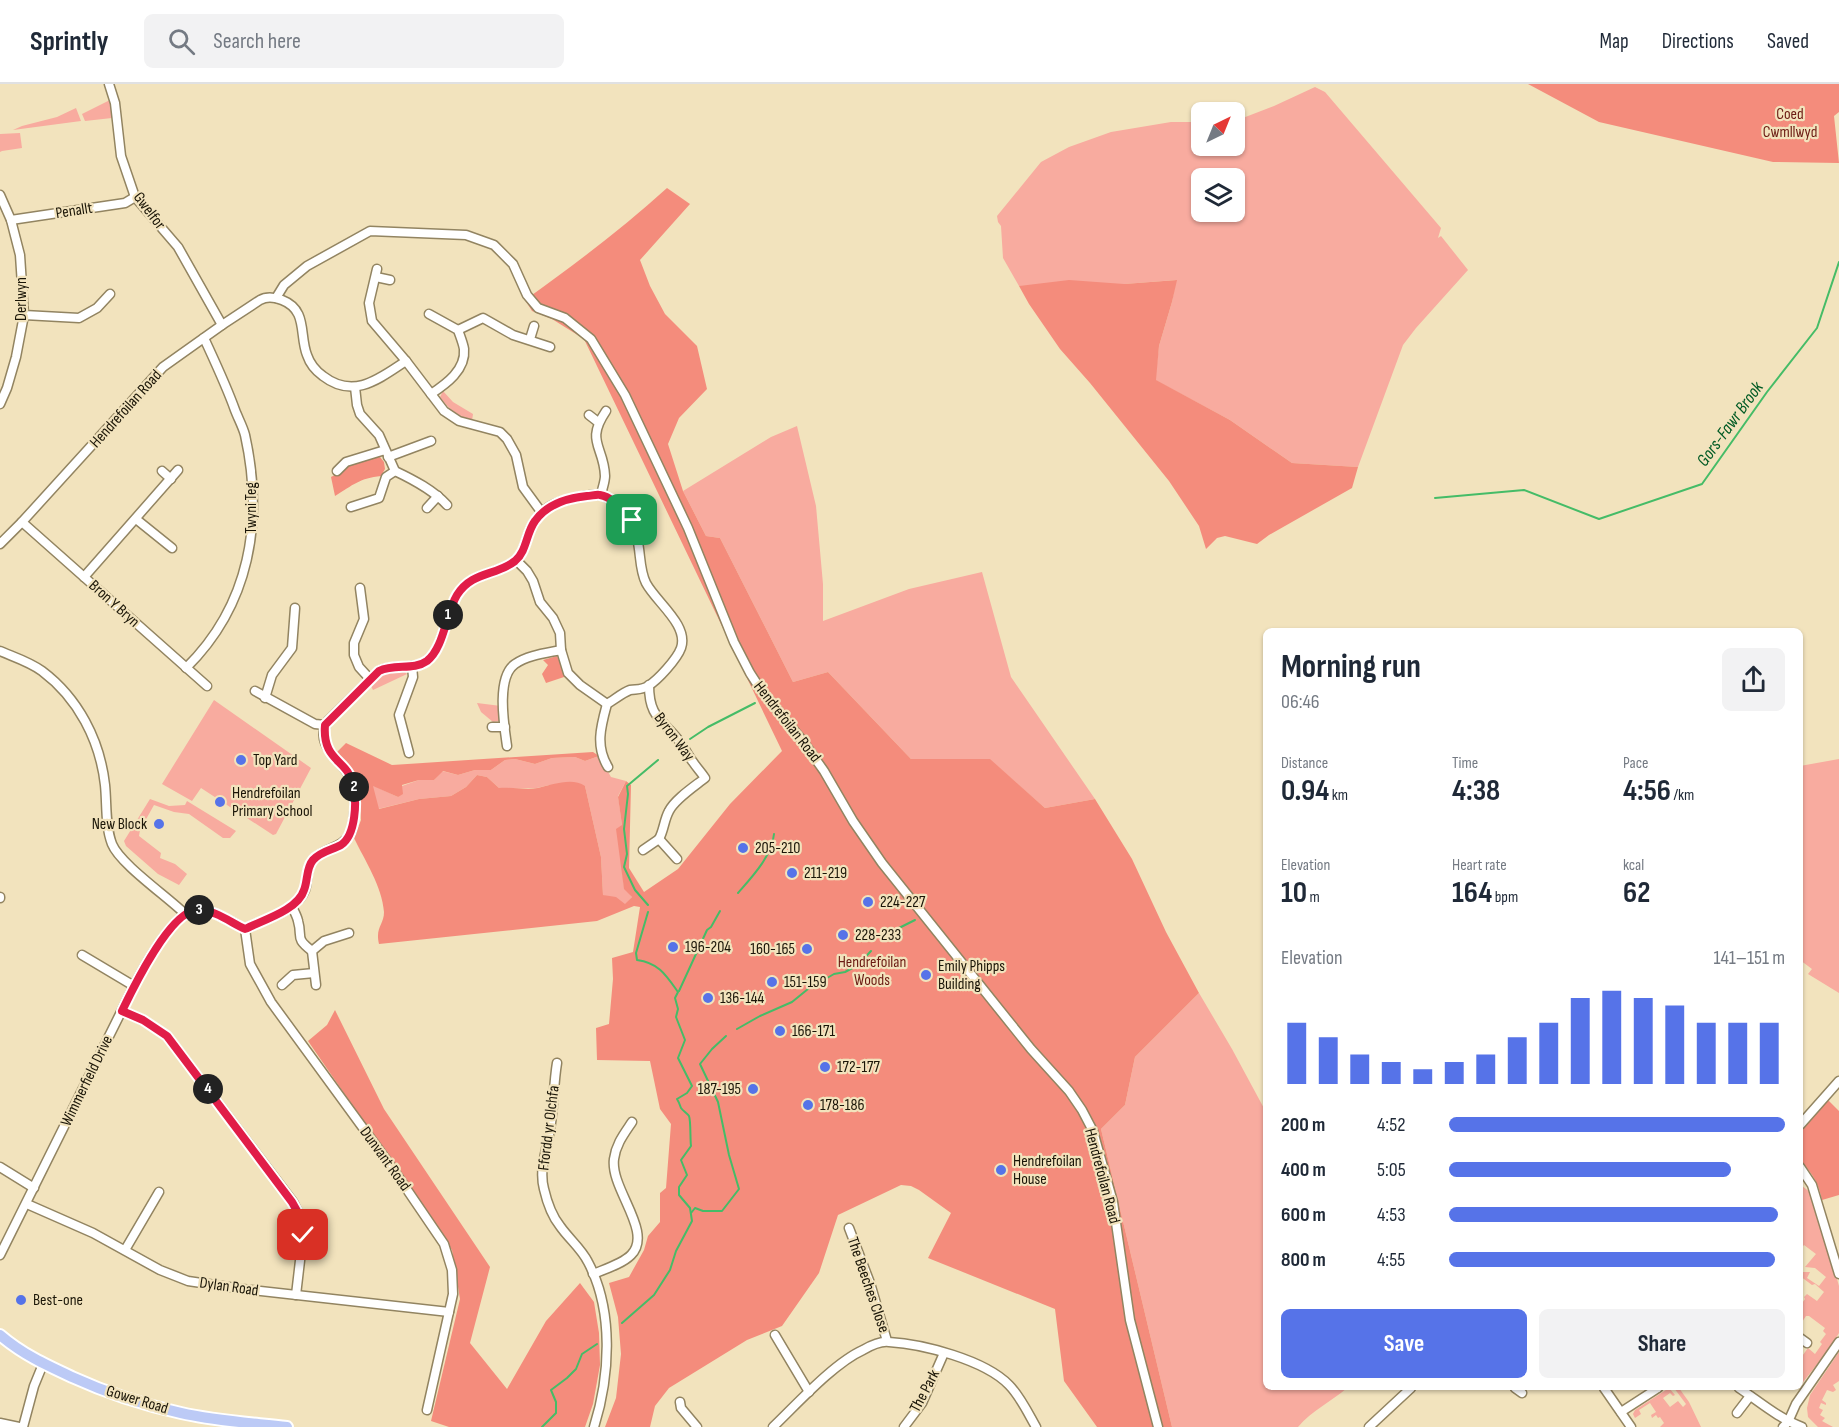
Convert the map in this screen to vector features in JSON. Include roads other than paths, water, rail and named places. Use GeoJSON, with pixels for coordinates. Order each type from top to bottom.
{"type":"FeatureCollection","features":[{"type":"Feature","properties":{"kind":"main road","name":"Gower Road"},"geometry":{"type":"LineString","coordinates":[[0,1335],[23,1353],[43,1364],[87,1384],[141,1403],[183,1413],[287,1427]]}},
{"type":"Feature","properties":{"kind":"street","name":"Gwelfor"},"geometry":{"type":"LineString","coordinates":[[109,84],[115,103],[121,156],[135,197],[178,247],[222,325]]}},
{"type":"Feature","properties":{"kind":"street","name":"Derlwyn"},"geometry":{"type":"LineString","coordinates":[[0,195],[11,220],[20,255],[24,315],[16,357],[0,404]]}},
{"type":"Feature","properties":{"kind":"street","name":"Penallt"},"geometry":{"type":"LineString","coordinates":[[11,220],[125,203],[135,197]]}},
{"type":"Feature","properties":{"kind":"street","name":"Hendrefoilan Road"},"geometry":{"type":"LineString","coordinates":[[0,544],[163,367],[260,300],[273,297],[307,266],[370,231],[466,235],[494,245],[513,264],[527,295],[538,308],[565,318],[591,339],[625,395],[683,518],[734,642],[760,690],[819,763],[853,821],[882,864],[1031,1049],[1069,1091],[1082,1110],[1093,1131],[1113,1202],[1130,1320],[1158,1427]]}},
{"type":"Feature","properties":{"kind":"street"},"geometry":{"type":"LineString","coordinates":[[390,280],[376,273],[369,303],[372,321],[444,411],[459,421],[500,432],[507,439],[516,455],[523,487],[542,513]]}},
{"type":"Feature","properties":{"kind":"street"},"geometry":{"type":"LineString","coordinates":[[24,315],[79,318],[97,308],[110,294]]}},
{"type":"Feature","properties":{"kind":"street"},"geometry":{"type":"LineString","coordinates":[[273,297],[284,300],[299,315],[303,325],[307,357],[316,370],[328,380],[341,386],[355,387],[368,384],[406,361]]}},
{"type":"Feature","properties":{"kind":"street"},"geometry":{"type":"LineString","coordinates":[[429,314],[458,330],[464,349],[459,368],[447,383],[431,394]]}},
{"type":"Feature","properties":{"kind":"street"},"geometry":{"type":"LineString","coordinates":[[458,330],[483,318],[513,335],[550,347]]}},
{"type":"Feature","properties":{"kind":"street"},"geometry":{"type":"LineString","coordinates":[[530,339],[534,326]]}},
{"type":"Feature","properties":{"kind":"street","name":"Twyni Teg"},"geometry":{"type":"LineString","coordinates":[[186,668],[204,651],[230,609],[248,559],[253,519],[253,489],[244,434],[225,381],[204,338]]}},
{"type":"Feature","properties":{"kind":"street"},"geometry":{"type":"LineString","coordinates":[[355,387],[360,414],[379,435],[394,471],[438,496],[447,505]]}},
{"type":"Feature","properties":{"kind":"street"},"geometry":{"type":"LineString","coordinates":[[601,495],[605,478],[603,460],[595,435],[598,422],[606,411]]}},
{"type":"Feature","properties":{"kind":"street"},"geometry":{"type":"LineString","coordinates":[[589,415],[598,422]]}},
{"type":"Feature","properties":{"kind":"street"},"geometry":{"type":"LineString","coordinates":[[337,471],[346,462],[386,454],[431,441]]}},
{"type":"Feature","properties":{"kind":"street"},"geometry":{"type":"LineString","coordinates":[[84,577],[178,470]]}},
{"type":"Feature","properties":{"kind":"street"},"geometry":{"type":"LineString","coordinates":[[162,471],[171,479]]}},
{"type":"Feature","properties":{"kind":"street"},"geometry":{"type":"LineString","coordinates":[[351,507],[380,498],[387,477],[394,471]]}},
{"type":"Feature","properties":{"kind":"street"},"geometry":{"type":"LineString","coordinates":[[0,651],[41,670],[66,694],[92,732],[99,754],[112,844],[125,861],[185,914],[196,909],[210,911],[245,929],[292,907],[305,890],[308,871],[313,860],[341,845],[352,832],[353,783],[326,746],[325,725],[379,671],[387,667],[412,666],[426,661],[433,654],[451,606],[465,586],[481,575],[516,560],[521,554],[534,522],[542,513],[561,501],[601,495],[616,503],[632,520],[638,539],[644,579],[651,592],[678,625],[682,637],[680,649],[674,660],[649,685],[639,690],[632,690],[607,705],[600,729],[600,746],[604,764]]}},
{"type":"Feature","properties":{"kind":"street"},"geometry":{"type":"LineString","coordinates":[[427,508],[438,496]]}},
{"type":"Feature","properties":{"kind":"street"},"geometry":{"type":"LineString","coordinates":[[136,519],[172,548]]}},
{"type":"Feature","properties":{"kind":"street","name":"Bron Y Bryn"},"geometry":{"type":"LineString","coordinates":[[22,522],[207,686]]}},
{"type":"Feature","properties":{"kind":"street"},"geometry":{"type":"LineString","coordinates":[[516,560],[526,571],[540,602],[553,618],[560,633],[561,650],[568,673],[607,705]]}},
{"type":"Feature","properties":{"kind":"street"},"geometry":{"type":"LineString","coordinates":[[360,588],[364,619],[354,643],[354,655],[359,667],[370,679]]}},
{"type":"Feature","properties":{"kind":"street"},"geometry":{"type":"LineString","coordinates":[[265,698],[272,675],[292,648],[295,608]]}},
{"type":"Feature","properties":{"kind":"street"},"geometry":{"type":"LineString","coordinates":[[507,746],[503,703],[508,671],[521,660],[561,650]]}},
{"type":"Feature","properties":{"kind":"street"},"geometry":{"type":"LineString","coordinates":[[409,753],[399,715],[413,678],[412,666]]}},
{"type":"Feature","properties":{"kind":"street","name":"Byron Way"},"geometry":{"type":"LineString","coordinates":[[649,685],[649,695],[654,712],[680,741],[692,762],[705,778],[672,806],[667,813],[664,830],[659,839]]}},
{"type":"Feature","properties":{"kind":"street"},"geometry":{"type":"LineString","coordinates":[[255,692],[315,724],[325,725]]}},
{"type":"Feature","properties":{"kind":"street"},"geometry":{"type":"LineString","coordinates":[[492,727],[505,727]]}},
{"type":"Feature","properties":{"kind":"street"},"geometry":{"type":"LineString","coordinates":[[643,850],[659,839],[677,859]]}},
{"type":"Feature","properties":{"kind":"street"},"geometry":{"type":"LineString","coordinates":[[292,907],[299,922],[299,938],[302,944],[312,951],[316,985]]}},
{"type":"Feature","properties":{"kind":"street","name":"Wimmerfield Drive"},"geometry":{"type":"LineString","coordinates":[[0,1255],[134,986],[152,954],[181,916],[185,914]]}},
{"type":"Feature","properties":{"kind":"street","name":"Dunvant Road"},"geometry":{"type":"LineString","coordinates":[[245,929],[250,964],[271,1002],[393,1169],[444,1244],[452,1270],[453,1294],[428,1410]]}},
{"type":"Feature","properties":{"kind":"street"},"geometry":{"type":"LineString","coordinates":[[312,951],[324,941],[349,933]]}},
{"type":"Feature","properties":{"kind":"street"},"geometry":{"type":"LineString","coordinates":[[82,955],[134,986]]}},
{"type":"Feature","properties":{"kind":"street"},"geometry":{"type":"LineString","coordinates":[[282,985],[293,975],[314,973]]}},
{"type":"Feature","properties":{"kind":"street"},"geometry":{"type":"LineString","coordinates":[[122,1011],[143,1020],[167,1036],[292,1202],[302,1220],[303,1235],[296,1295]]}},
{"type":"Feature","properties":{"kind":"street","name":"Ffordd yr Olchfa"},"geometry":{"type":"LineString","coordinates":[[557,1063],[549,1135],[543,1159],[543,1187],[549,1207],[559,1225],[588,1262],[600,1296],[605,1322],[606,1357],[603,1392],[594,1427]]}},
{"type":"Feature","properties":{"kind":"street"},"geometry":{"type":"LineString","coordinates":[[1803,1122],[1839,1081]]}},
{"type":"Feature","properties":{"kind":"street"},"geometry":{"type":"LineString","coordinates":[[593,1274],[629,1257],[639,1241],[638,1231],[614,1173],[614,1160],[619,1140],[632,1122]]}},
{"type":"Feature","properties":{"kind":"street"},"geometry":{"type":"LineString","coordinates":[[0,1167],[34,1188]]}},
{"type":"Feature","properties":{"kind":"street"},"geometry":{"type":"LineString","coordinates":[[1803,1174],[1816,1195],[1839,1274]]}},
{"type":"Feature","properties":{"kind":"street"},"geometry":{"type":"LineString","coordinates":[[125,1250],[159,1192]]}},
{"type":"Feature","properties":{"kind":"street","name":"Dylan Road"},"geometry":{"type":"LineString","coordinates":[[27,1204],[93,1233],[160,1270],[188,1281],[449,1312]]}},
{"type":"Feature","properties":{"kind":"street","name":"The Beeches Close"},"geometry":{"type":"LineString","coordinates":[[849,1228],[870,1283],[887,1341]]}},
{"type":"Feature","properties":{"kind":"street"},"geometry":{"type":"LineString","coordinates":[[775,1335],[809,1392]]}},
{"type":"Feature","properties":{"kind":"street"},"geometry":{"type":"LineString","coordinates":[[773,1427],[844,1361],[861,1350],[887,1341],[934,1349],[990,1370],[1008,1384],[1036,1427]]}},
{"type":"Feature","properties":{"kind":"street"},"geometry":{"type":"LineString","coordinates":[[1785,1424],[1796,1404],[1839,1342]]}},
{"type":"Feature","properties":{"kind":"street","name":"The Park"},"geometry":{"type":"LineString","coordinates":[[904,1427],[922,1403],[944,1353]]}},
{"type":"Feature","properties":{"kind":"street"},"geometry":{"type":"LineString","coordinates":[[0,1423],[21,1427],[43,1364]]}},
{"type":"Feature","properties":{"kind":"street"},"geometry":{"type":"LineString","coordinates":[[1369,1427],[1409,1390]]}},
{"type":"Feature","properties":{"kind":"street"},"geometry":{"type":"LineString","coordinates":[[1605,1390],[1631,1427]]}},
{"type":"Feature","properties":{"kind":"street"},"geometry":{"type":"LineString","coordinates":[[1621,1412],[1655,1390]]}},
{"type":"Feature","properties":{"kind":"street"},"geometry":{"type":"LineString","coordinates":[[1742,1390],[1785,1424],[1802,1427]]}},
{"type":"Feature","properties":{"kind":"street"},"geometry":{"type":"LineString","coordinates":[[1737,1413],[1750,1396]]}},
{"type":"Feature","properties":{"kind":"street"},"geometry":{"type":"LineString","coordinates":[[680,1402],[681,1408],[697,1427]]}},
{"type":"Feature","properties":{"kind":"waterway","name":"Gors-Fawr Brook"},"geometry":{"type":"LineString","coordinates":[[1435,498],[1524,490],[1599,519],[1702,484],[1767,392],[1817,328],[1839,262]]}},
{"type":"Feature","properties":{"kind":"waterway"},"geometry":{"type":"LineString","coordinates":[[690,739],[755,703]]}},
{"type":"Feature","properties":{"kind":"waterway"},"geometry":{"type":"LineString","coordinates":[[648,905],[635,890],[624,867],[627,854],[624,829],[627,786],[658,760]]}},
{"type":"Feature","properties":{"kind":"waterway"},"geometry":{"type":"LineString","coordinates":[[738,893],[770,850],[774,834]]}},
{"type":"Feature","properties":{"kind":"waterway"},"geometry":{"type":"LineString","coordinates":[[679,991],[707,930],[720,911]]}},
{"type":"Feature","properties":{"kind":"waterway"},"geometry":{"type":"LineString","coordinates":[[622,1323],[654,1295],[670,1270],[676,1251],[692,1221],[690,1208],[679,1195],[679,1187],[687,1175],[681,1160],[691,1146],[690,1118],[677,1099],[687,1093],[692,1086],[678,1058],[685,1040],[676,1017],[678,1009],[675,998],[678,992],[666,975],[656,967],[637,960],[636,953],[648,912]]}},
{"type":"Feature","properties":{"kind":"waterway"},"geometry":{"type":"LineString","coordinates":[[886,938],[893,931],[915,920]]}},
{"type":"Feature","properties":{"kind":"waterway"},"geometry":{"type":"LineString","coordinates":[[737,1029],[792,1002],[808,989],[834,974],[845,972],[858,965],[871,951]]}},
{"type":"Feature","properties":{"kind":"waterway"},"geometry":{"type":"LineString","coordinates":[[691,1213],[695,1208],[703,1211],[722,1211],[739,1189],[718,1102],[700,1064],[726,1036]]}},
{"type":"Feature","properties":{"kind":"waterway"},"geometry":{"type":"LineString","coordinates":[[542,1427],[556,1413],[556,1402],[551,1390],[576,1369],[582,1354],[597,1344]]}},
{"type":"Feature","properties":{"kind":"place","name":"Top Yard"},"geometry":{"type":"Point","coordinates":[241,760]}},
{"type":"Feature","properties":{"kind":"place","name":"Hendrefoilan Primary School"},"geometry":{"type":"Point","coordinates":[220,802]}},
{"type":"Feature","properties":{"kind":"place","name":"New Block"},"geometry":{"type":"Point","coordinates":[159,824]}},
{"type":"Feature","properties":{"kind":"place","name":"205-210"},"geometry":{"type":"Point","coordinates":[743,848]}},
{"type":"Feature","properties":{"kind":"place","name":"211-219"},"geometry":{"type":"Point","coordinates":[792,873]}},
{"type":"Feature","properties":{"kind":"place","name":"224-227"},"geometry":{"type":"Point","coordinates":[868,902]}},
{"type":"Feature","properties":{"kind":"place","name":"228-233"},"geometry":{"type":"Point","coordinates":[843,935]}},
{"type":"Feature","properties":{"kind":"place","name":"196-204"},"geometry":{"type":"Point","coordinates":[673,947]}},
{"type":"Feature","properties":{"kind":"place","name":"160-165"},"geometry":{"type":"Point","coordinates":[807,949]}},
{"type":"Feature","properties":{"kind":"place","name":"Emily Phipps Building"},"geometry":{"type":"Point","coordinates":[926,975]}},
{"type":"Feature","properties":{"kind":"place","name":"151-159"},"geometry":{"type":"Point","coordinates":[772,982]}},
{"type":"Feature","properties":{"kind":"place","name":"136-144"},"geometry":{"type":"Point","coordinates":[708,998]}},
{"type":"Feature","properties":{"kind":"place","name":"166-171"},"geometry":{"type":"Point","coordinates":[780,1031]}},
{"type":"Feature","properties":{"kind":"place","name":"172-177"},"geometry":{"type":"Point","coordinates":[825,1067]}},
{"type":"Feature","properties":{"kind":"place","name":"187-195"},"geometry":{"type":"Point","coordinates":[753,1089]}},
{"type":"Feature","properties":{"kind":"place","name":"178-186"},"geometry":{"type":"Point","coordinates":[808,1105]}},
{"type":"Feature","properties":{"kind":"place","name":"Hendrefoilan House"},"geometry":{"type":"Point","coordinates":[1001,1170]}},
{"type":"Feature","properties":{"kind":"place","name":"Best-one"},"geometry":{"type":"Point","coordinates":[21,1300]}},
{"type":"Feature","properties":{"kind":"park label","name":"Coed Cwmllwyd"},"geometry":{"type":"Point","coordinates":[1790,123]}},
{"type":"Feature","properties":{"kind":"park label","name":"Hendrefoilan Woods"},"geometry":{"type":"Point","coordinates":[872,971]}}]}
